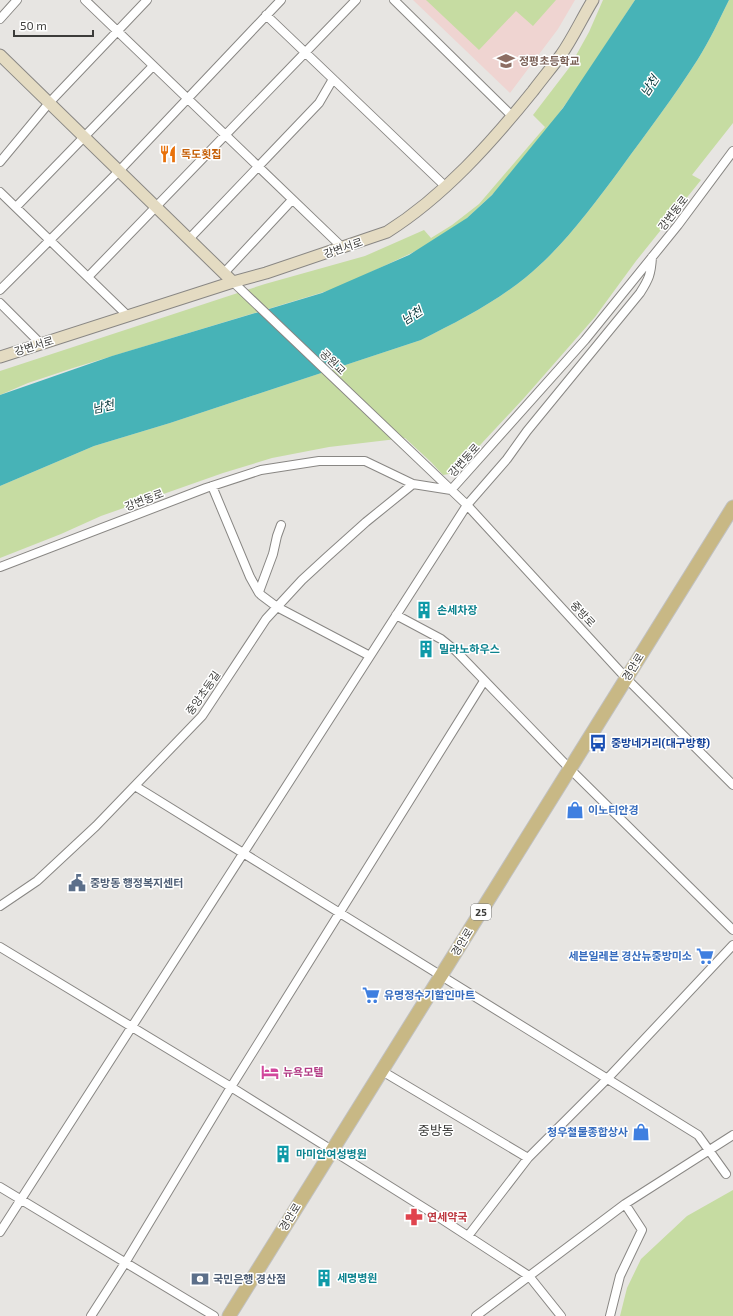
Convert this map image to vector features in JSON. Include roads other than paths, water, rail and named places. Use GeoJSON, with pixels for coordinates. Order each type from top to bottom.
{"type":"FeatureCollection","features":[{"type":"Feature","properties":{"kind":"main road","name":"경안로"},"geometry":{"type":"LineString","coordinates":[[229,1316],[733,507]]}},
{"type":"Feature","properties":{"kind":"street"},"geometry":{"type":"LineString","coordinates":[[0,19],[18,0]]}},
{"type":"Feature","properties":{"kind":"street"},"geometry":{"type":"LineString","coordinates":[[85,0],[343,248]]}},
{"type":"Feature","properties":{"kind":"street"},"geometry":{"type":"LineString","coordinates":[[0,162],[49,103],[147,0]]}},
{"type":"Feature","properties":{"kind":"street"},"geometry":{"type":"LineString","coordinates":[[0,290],[119,171],[281,0]]}},
{"type":"Feature","properties":{"kind":"street"},"geometry":{"type":"LineString","coordinates":[[88,278],[356,0]]}},
{"type":"Feature","properties":{"kind":"street"},"geometry":{"type":"LineString","coordinates":[[394,0],[512,116]]}},
{"type":"Feature","properties":{"kind":"street","name":"강변서로"},"geometry":{"type":"LineString","coordinates":[[0,357],[233,282],[266,273],[387,232],[405,221],[445,186],[471,161],[512,116],[561,55],[593,0]]}},
{"type":"Feature","properties":{"kind":"street"},"geometry":{"type":"LineString","coordinates":[[266,16],[445,186]]}},
{"type":"Feature","properties":{"kind":"street"},"geometry":{"type":"LineString","coordinates":[[0,55],[233,282]]}},
{"type":"Feature","properties":{"kind":"street"},"geometry":{"type":"LineString","coordinates":[[16,207],[153,66]]}},
{"type":"Feature","properties":{"kind":"street"},"geometry":{"type":"LineString","coordinates":[[189,239],[319,103],[333,79]]}},
{"type":"Feature","properties":{"kind":"street","name":"강변동로"},"geometry":{"type":"LineString","coordinates":[[0,567],[212,486],[261,470],[319,461],[365,461],[413,484],[451,490],[570,357],[678,225],[733,151]]}},
{"type":"Feature","properties":{"kind":"street"},"geometry":{"type":"LineString","coordinates":[[0,192],[128,316]]}},
{"type":"Feature","properties":{"kind":"street"},"geometry":{"type":"LineString","coordinates":[[224,273],[292,200]]}},
{"type":"Feature","properties":{"kind":"street"},"geometry":{"type":"LineString","coordinates":[[0,1232],[467,505],[507,459],[527,431],[640,293],[648,280],[651,270],[652,256]]}},
{"type":"Feature","properties":{"kind":"street","name":"공원교"},"geometry":{"type":"LineString","coordinates":[[233,282],[417,458]]}},
{"type":"Feature","properties":{"kind":"street"},"geometry":{"type":"LineString","coordinates":[[0,303],[41,344]]}},
{"type":"Feature","properties":{"kind":"street","name":"중방로"},"geometry":{"type":"LineString","coordinates":[[417,458],[467,505],[626,678],[733,785]]}},
{"type":"Feature","properties":{"kind":"street","name":"중앙초등길"},"geometry":{"type":"LineString","coordinates":[[0,906],[37,881],[96,826],[202,716],[266,619],[277,607],[327,557],[366,522],[413,484]]}},
{"type":"Feature","properties":{"kind":"street"},"geometry":{"type":"LineString","coordinates":[[212,486],[250,577],[259,593],[277,607],[370,656]]}},
{"type":"Feature","properties":{"kind":"street"},"geometry":{"type":"LineString","coordinates":[[259,593],[273,554],[281,525]]}},
{"type":"Feature","properties":{"kind":"street"},"geometry":{"type":"LineString","coordinates":[[396,615],[441,639],[449,645],[570,769],[733,930]]}},
{"type":"Feature","properties":{"kind":"street"},"geometry":{"type":"LineString","coordinates":[[91,1316],[126,1263],[232,1087],[484,681]]}},
{"type":"Feature","properties":{"kind":"street"},"geometry":{"type":"LineString","coordinates":[[135,786],[698,1135],[726,1174]]}},
{"type":"Feature","properties":{"kind":"street"},"geometry":{"type":"LineString","coordinates":[[468,1236],[528,1158],[608,1078],[733,945]]}},
{"type":"Feature","properties":{"kind":"street"},"geometry":{"type":"LineString","coordinates":[[0,947],[232,1087],[529,1276],[561,1316]]}},
{"type":"Feature","properties":{"kind":"street"},"geometry":{"type":"LineString","coordinates":[[382,1071],[528,1158]]}},
{"type":"Feature","properties":{"kind":"street"},"geometry":{"type":"LineString","coordinates":[[476,1316],[625,1204],[733,1135]]}},
{"type":"Feature","properties":{"kind":"street"},"geometry":{"type":"LineString","coordinates":[[0,1187],[214,1316]]}},
{"type":"Feature","properties":{"kind":"street"},"geometry":{"type":"LineString","coordinates":[[610,1316],[620,1276],[642,1230],[625,1204]]}},
{"type":"Feature","properties":{"kind":"water","name":"남천"},"geometry":{"type":"Polygon","coordinates":[[[635,0],[729,0],[698,59],[660,114],[576,226],[552,253],[525,278],[501,296],[475,312],[421,340],[170,423],[94,446],[0,486],[0,395],[112,356],[322,293],[409,255],[467,218],[492,195],[563,108],[635,0]]]}},
{"type":"Feature","properties":{"kind":"place","name":"정평초등학교"},"geometry":{"type":"Point","coordinates":[506,61]}},
{"type":"Feature","properties":{"kind":"place","name":"독도횟집"},"geometry":{"type":"Point","coordinates":[168,154]}},
{"type":"Feature","properties":{"kind":"place","name":"손세차장"},"geometry":{"type":"Point","coordinates":[424,610]}},
{"type":"Feature","properties":{"kind":"place","name":"밀라노하우스"},"geometry":{"type":"Point","coordinates":[426,649]}},
{"type":"Feature","properties":{"kind":"place","name":"중방네거리(대구방향)"},"geometry":{"type":"Point","coordinates":[598,743]}},
{"type":"Feature","properties":{"kind":"place","name":"이노티안경"},"geometry":{"type":"Point","coordinates":[575,810]}},
{"type":"Feature","properties":{"kind":"place","name":"중방동 행정복지센터"},"geometry":{"type":"Point","coordinates":[77,883]}},
{"type":"Feature","properties":{"kind":"place","name":"세븐일레븐 경산뉴중방미소"},"geometry":{"type":"Point","coordinates":[705,956]}},
{"type":"Feature","properties":{"kind":"place","name":"유명정수기할인마트"},"geometry":{"type":"Point","coordinates":[371,995]}},
{"type":"Feature","properties":{"kind":"place","name":"뉴욕모텔"},"geometry":{"type":"Point","coordinates":[270,1072]}},
{"type":"Feature","properties":{"kind":"place","name":"청우철물종합상사"},"geometry":{"type":"Point","coordinates":[641,1132]}},
{"type":"Feature","properties":{"kind":"place","name":"마미안여성병원"},"geometry":{"type":"Point","coordinates":[283,1154]}},
{"type":"Feature","properties":{"kind":"place","name":"연세약국"},"geometry":{"type":"Point","coordinates":[414,1217]}},
{"type":"Feature","properties":{"kind":"place","name":"세명병원"},"geometry":{"type":"Point","coordinates":[324,1278]}},
{"type":"Feature","properties":{"kind":"place","name":"국민은행 경산점"},"geometry":{"type":"Point","coordinates":[200,1279]}},
{"type":"Feature","properties":{"kind":"district","name":"중방동"},"geometry":{"type":"Point","coordinates":[436,1130]}}]}
